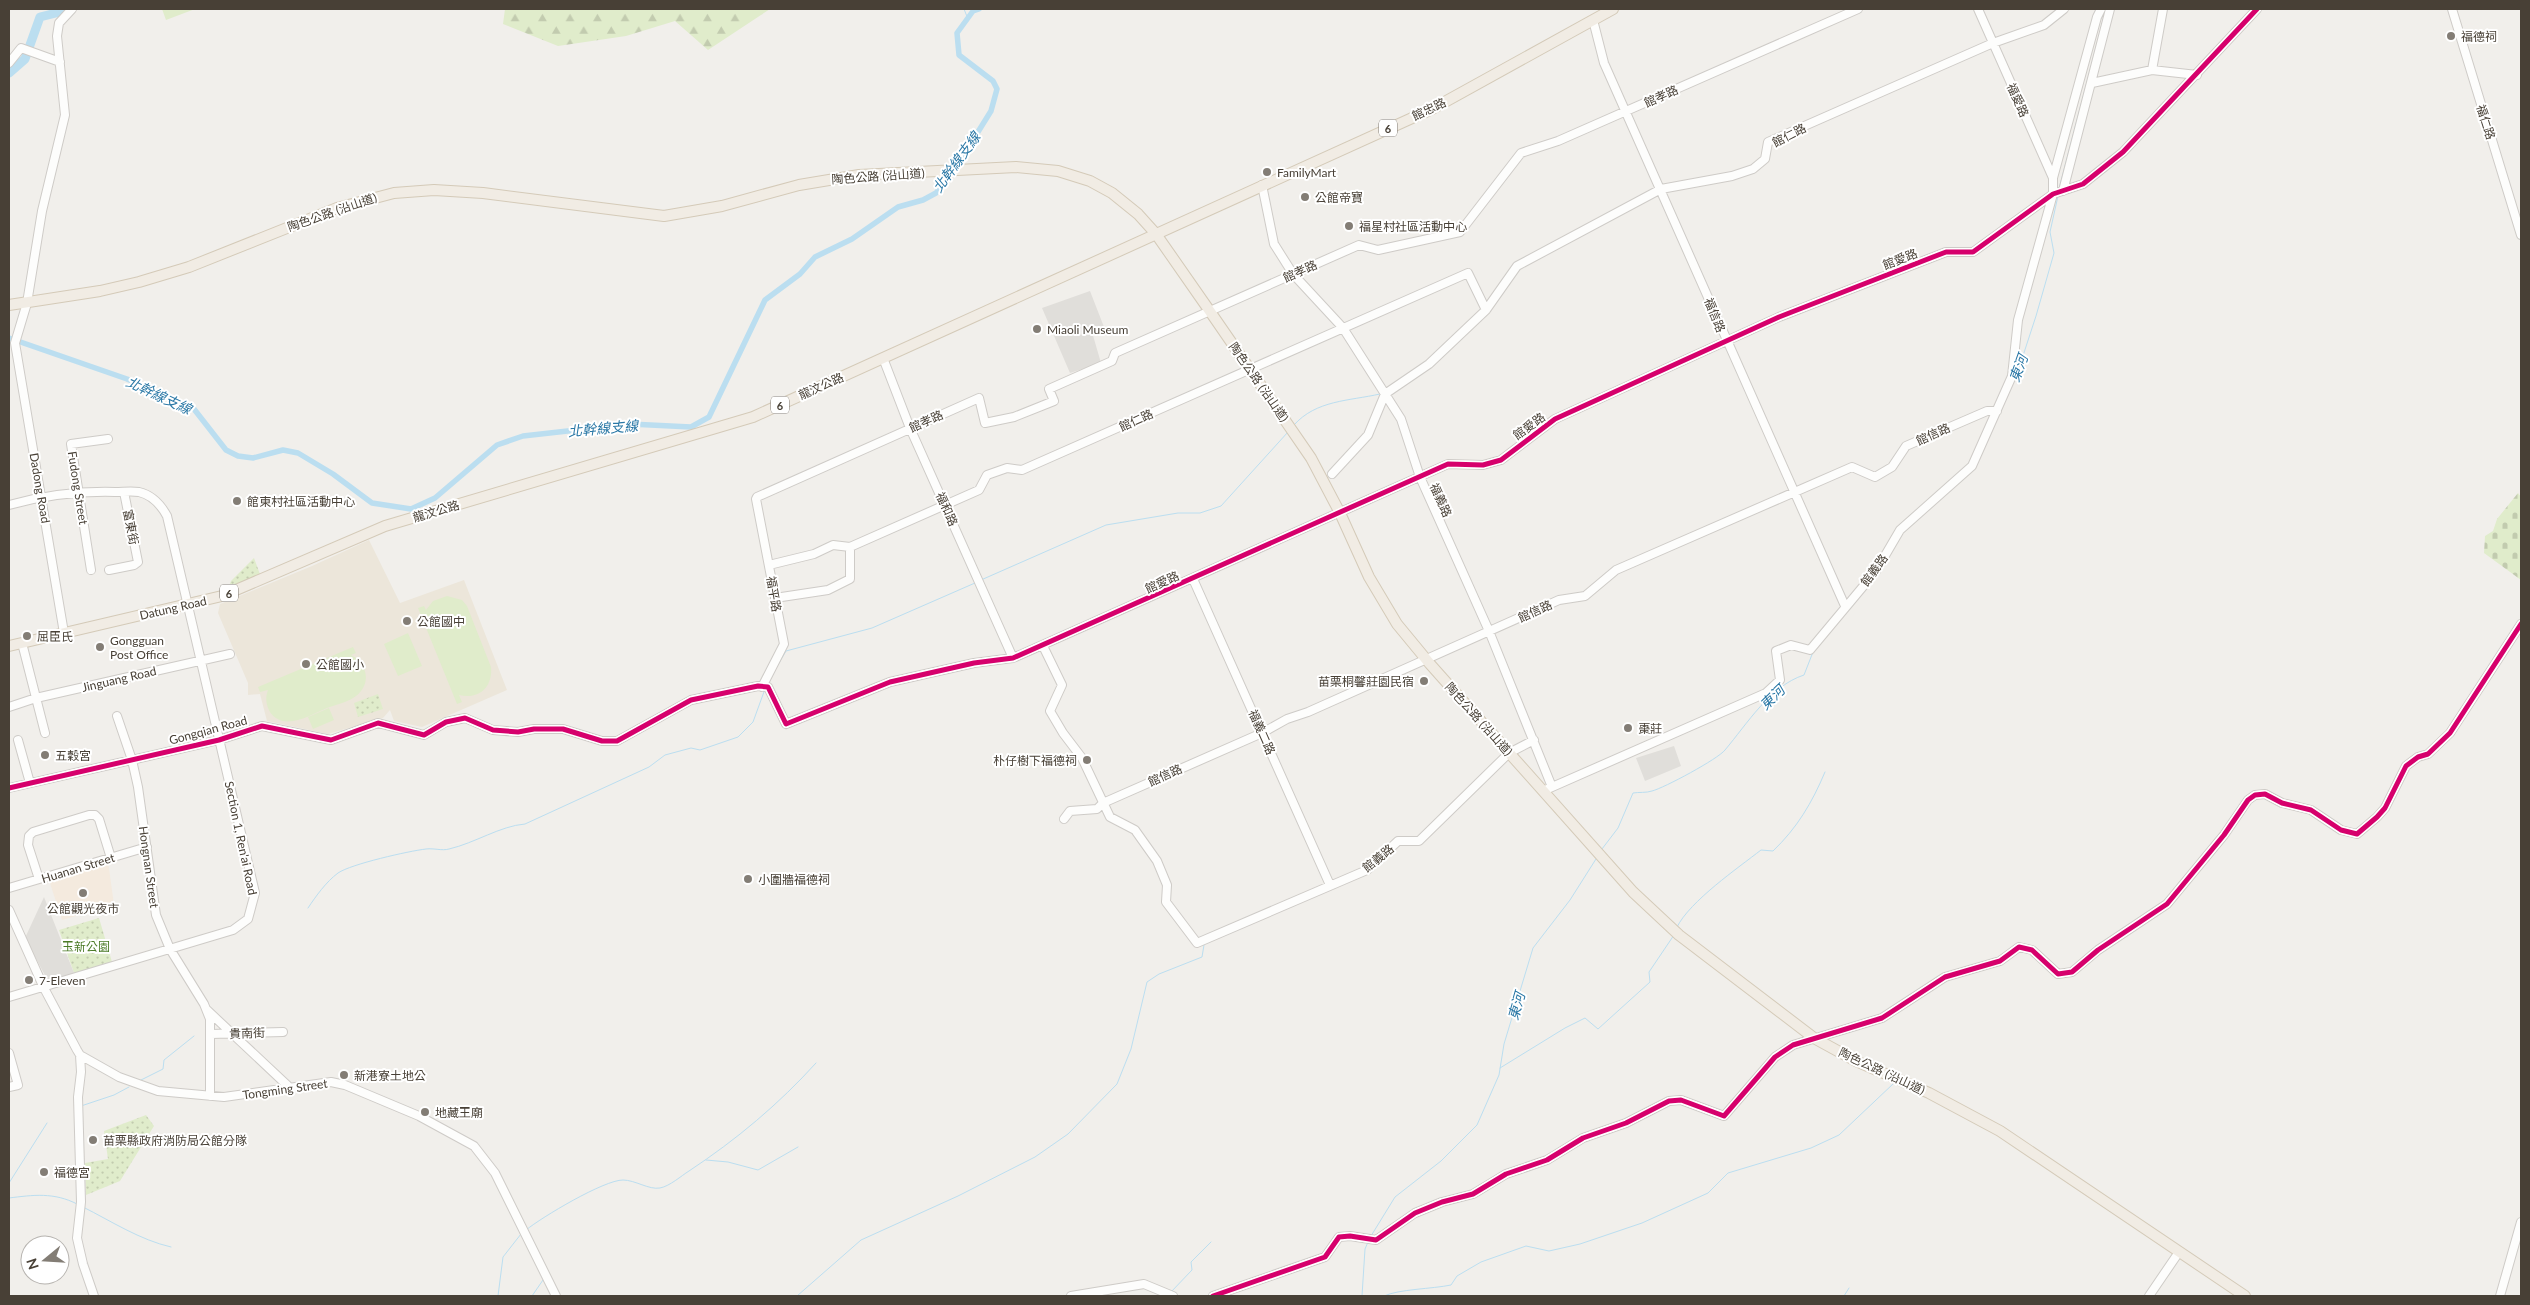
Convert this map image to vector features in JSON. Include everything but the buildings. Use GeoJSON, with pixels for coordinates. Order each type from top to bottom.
{"type":"FeatureCollection","features":[{"type":"Feature","properties":{"kind":"main road","name":"館忠路"},"geometry":{"type":"LineString","coordinates":[[1156,234],[1432,109],[1613,9]]}},
{"type":"Feature","properties":{"kind":"main road","name":"陶色公路 (沿山道)"},"geometry":{"type":"LineString","coordinates":[[9,305],[100,291],[139,282],[189,266],[337,208],[394,193],[434,190],[483,193],[664,216],[722,206],[824,180],[1016,167],[1058,171],[1075,176],[1112,193],[1138,214],[1156,234],[1311,458],[1340,513],[1368,577],[1382,600],[1425,659],[1509,753],[1548,789],[1601,857],[1670,927],[1814,1038],[1856,1061],[1929,1093],[2000,1131],[2245,1296]]}},
{"type":"Feature","properties":{"kind":"main road","name":"龍汶公路"},"geometry":{"type":"LineString","coordinates":[[385,526],[753,417],[1156,234]]}},
{"type":"Feature","properties":{"kind":"main road","name":"Datung Road"},"geometry":{"type":"LineString","coordinates":[[9,646],[236,591],[385,526]]}},
{"type":"Feature","properties":{"kind":"street"},"geometry":{"type":"LineString","coordinates":[[27,303],[42,211],[65,115],[57,36],[59,22],[72,9]]}},
{"type":"Feature","properties":{"kind":"street","name":"館孝路"},"geometry":{"type":"LineString","coordinates":[[757,497],[979,398],[985,424],[1014,418],[1054,401],[1049,389],[1112,360],[1115,353],[1359,245],[1378,250],[1460,232],[1521,153],[1558,141],[1858,9]]}},
{"type":"Feature","properties":{"kind":"street","name":"福愛路"},"geometry":{"type":"LineString","coordinates":[[1978,9],[2053,178],[2053,194]]}},
{"type":"Feature","properties":{"kind":"street","name":"館仁路"},"geometry":{"type":"LineString","coordinates":[[1385,394],[1429,364],[1486,310],[1517,266],[1661,189],[1732,176],[1753,169],[1765,159],[1768,142],[1993,43],[2044,25],[2064,9]]}},
{"type":"Feature","properties":{"kind":"street"},"geometry":{"type":"LineString","coordinates":[[2053,178],[2097,17],[2101,9]]}},
{"type":"Feature","properties":{"kind":"street"},"geometry":{"type":"LineString","coordinates":[[2064,191],[2110,9]]}},
{"type":"Feature","properties":{"kind":"street"},"geometry":{"type":"LineString","coordinates":[[2152,70],[2163,9]]}},
{"type":"Feature","properties":{"kind":"street","name":"館愛路"},"geometry":{"type":"LineString","coordinates":[[762,686],[768,687],[786,724],[890,682],[974,663],[1013,658],[1448,464],[1483,465],[1501,460],[1555,420],[1779,317],[1946,252],[1973,252],[2053,194],[2083,184],[2123,152],[2257,9]]}},
{"type":"Feature","properties":{"kind":"street","name":"福仁路"},"geometry":{"type":"LineString","coordinates":[[2452,9],[2521,235]]}},
{"type":"Feature","properties":{"kind":"street","name":"福信路"},"geometry":{"type":"LineString","coordinates":[[1593,20],[1604,63],[1700,275],[1726,342],[1845,606]]}},
{"type":"Feature","properties":{"kind":"street"},"geometry":{"type":"LineString","coordinates":[[9,63],[21,48],[37,52],[60,62]]}},
{"type":"Feature","properties":{"kind":"street"},"geometry":{"type":"LineString","coordinates":[[2092,83],[2152,70],[2197,74]]}},
{"type":"Feature","properties":{"kind":"street","name":"福義路"},"geometry":{"type":"LineString","coordinates":[[1262,185],[1274,244],[1293,274],[1343,328],[1402,419],[1420,477],[1489,631],[1534,740],[1548,789]]}},
{"type":"Feature","properties":{"kind":"street","name":"館義路"},"geometry":{"type":"LineString","coordinates":[[1548,789],[1766,693],[1780,680],[1776,650],[1791,645],[1810,650],[1876,571],[1900,530],[1972,466],[2012,376],[2018,320],[2053,194]]}},
{"type":"Feature","properties":{"kind":"street","name":"館仁路"},"geometry":{"type":"LineString","coordinates":[[769,565],[814,554],[833,545],[850,547],[980,490],[987,474],[1007,468],[1022,470],[1468,273],[1486,310]]}},
{"type":"Feature","properties":{"kind":"street","name":"Dadong Road"},"geometry":{"type":"LineString","coordinates":[[27,303],[15,343],[64,633]]}},
{"type":"Feature","properties":{"kind":"street","name":"福和路"},"geometry":{"type":"LineString","coordinates":[[882,358],[910,428],[1013,658]]}},
{"type":"Feature","properties":{"kind":"street"},"geometry":{"type":"LineString","coordinates":[[1332,474],[1368,434],[1385,394]]}},
{"type":"Feature","properties":{"kind":"street","name":"館信路"},"geometry":{"type":"LineString","coordinates":[[1064,819],[1070,811],[1097,809],[1102,803],[1262,732],[1286,719],[1308,712],[1559,600],[1585,596],[1616,570],[1852,466],[1875,477],[1892,467],[1906,446],[1986,411],[1997,411]]}},
{"type":"Feature","properties":{"kind":"street","name":"Fudong Street"},"geometry":{"type":"LineString","coordinates":[[91,570],[71,444],[108,439]]}},
{"type":"Feature","properties":{"kind":"street","name":"Section 1, Ren'ai Road"},"geometry":{"type":"LineString","coordinates":[[9,505],[42,496],[78,492],[139,492],[148,496],[163,508],[167,516],[255,893],[248,919],[241,925],[170,949],[9,997]]}},
{"type":"Feature","properties":{"kind":"street","name":"富東街"},"geometry":{"type":"LineString","coordinates":[[109,570],[134,565],[138,562],[124,492]]}},
{"type":"Feature","properties":{"kind":"street","name":"福平路"},"geometry":{"type":"LineString","coordinates":[[757,497],[784,644],[762,686]]}},
{"type":"Feature","properties":{"kind":"street"},"geometry":{"type":"LineString","coordinates":[[775,598],[828,590],[850,579],[850,547]]}},
{"type":"Feature","properties":{"kind":"street","name":"福義二路"},"geometry":{"type":"LineString","coordinates":[[1193,579],[1330,885]]}},
{"type":"Feature","properties":{"kind":"street"},"geometry":{"type":"LineString","coordinates":[[1213,1296],[1325,1257],[1339,1236],[1376,1240],[1415,1213],[1442,1202],[1473,1194],[1506,1174],[1547,1160],[1582,1138],[1626,1123],[1669,1101],[1681,1100],[1724,1116],[1775,1057],[1793,1045],[1882,1018],[1944,977],[2000,961],[2019,947],[2032,950],[2058,974],[2072,972],[2098,950],[2167,904],[2224,835],[2248,800],[2255,795],[2265,794],[2282,803],[2311,810],[2341,830],[2357,834],[2385,808],[2406,766],[2418,757],[2428,754],[2450,733],[2521,624]]}},
{"type":"Feature","properties":{"kind":"street"},"geometry":{"type":"LineString","coordinates":[[22,643],[45,733]]}},
{"type":"Feature","properties":{"kind":"street"},"geometry":{"type":"LineString","coordinates":[[1043,646],[1062,685],[1050,711],[1063,734],[1082,758],[1102,803]]}},
{"type":"Feature","properties":{"kind":"street","name":"Jinguang Road"},"geometry":{"type":"LineString","coordinates":[[9,707],[36,698],[230,654]]}},
{"type":"Feature","properties":{"kind":"street","name":"Gongqian Road"},"geometry":{"type":"LineString","coordinates":[[9,788],[219,740],[262,726],[331,740],[378,723],[424,735],[446,722],[465,718],[493,730],[518,732],[534,729],[563,729],[602,740],[617,741],[691,700],[762,686]]}},
{"type":"Feature","properties":{"kind":"street","name":"Hongnan Street"},"geometry":{"type":"LineString","coordinates":[[117,716],[132,760],[147,847],[156,915],[170,949],[207,1010],[212,1034],[210,1096]]}},
{"type":"Feature","properties":{"kind":"street"},"geometry":{"type":"LineString","coordinates":[[18,740],[30,783]]}},
{"type":"Feature","properties":{"kind":"street","name":"館義路"},"geometry":{"type":"LineString","coordinates":[[1102,803],[1110,817],[1134,830],[1156,861],[1167,885],[1166,902],[1197,943],[1367,870],[1398,841],[1419,841],[1509,753],[1534,740]]}},
{"type":"Feature","properties":{"kind":"street"},"geometry":{"type":"LineString","coordinates":[[39,879],[28,845],[29,836],[33,832],[89,815],[97,816],[111,858]]}},
{"type":"Feature","properties":{"kind":"street","name":"Huanan Street"},"geometry":{"type":"LineString","coordinates":[[9,888],[147,847]]}},
{"type":"Feature","properties":{"kind":"street"},"geometry":{"type":"LineString","coordinates":[[9,910],[44,988],[80,1055],[82,1072],[78,1097],[81,1202],[77,1238],[94,1296]]}},
{"type":"Feature","properties":{"kind":"street"},"geometry":{"type":"LineString","coordinates":[[207,1010],[234,1033],[288,1086]]}},
{"type":"Feature","properties":{"kind":"street","name":"貴南街"},"geometry":{"type":"LineString","coordinates":[[212,1034],[282,1032]]}},
{"type":"Feature","properties":{"kind":"street"},"geometry":{"type":"LineString","coordinates":[[9,1053],[18,1085],[9,1088]]}},
{"type":"Feature","properties":{"kind":"street","name":"Tongming Street"},"geometry":{"type":"LineString","coordinates":[[80,1055],[119,1077],[158,1091],[210,1096],[247,1094],[288,1086],[331,1082],[345,1085],[419,1116],[474,1146],[496,1173],[526,1231],[556,1296]]}},
{"type":"Feature","properties":{"kind":"street"},"geometry":{"type":"LineString","coordinates":[[2500,1296],[2521,1222]]}},
{"type":"Feature","properties":{"kind":"street"},"geometry":{"type":"LineString","coordinates":[[2149,1296],[2179,1252]]}},
{"type":"Feature","properties":{"kind":"street"},"geometry":{"type":"LineString","coordinates":[[1070,1296],[1144,1284],[1171,1295]]}},
{"type":"Feature","properties":{"kind":"shaded area"},"geometry":{"type":"Polygon","coordinates":[[[1090,291],[1104,327],[1092,332],[1101,363],[1070,373],[1042,308],[1090,291]]]}},
{"type":"Feature","properties":{"kind":"shaded area"},"geometry":{"type":"Polygon","coordinates":[[[369,540],[400,603],[464,580],[507,690],[422,727],[394,721],[390,710],[383,718],[328,734],[267,721],[260,694],[248,695],[248,683],[218,613],[220,604],[369,540]]]}},
{"type":"Feature","properties":{"kind":"shaded area"},"geometry":{"type":"Polygon","coordinates":[[[1674,746],[1681,766],[1645,781],[1636,758],[1674,746]]]}},
{"type":"Feature","properties":{"kind":"shaded area","name":"公館觀光夜市"},"geometry":{"type":"Polygon","coordinates":[[[108,861],[114,905],[62,920],[49,880],[108,861]]]}},
{"type":"Feature","properties":{"kind":"shaded area"},"geometry":{"type":"Polygon","coordinates":[[[44,897],[74,973],[48,981],[25,938],[44,897]]]}},
{"type":"Feature","properties":{"kind":"green space"},"geometry":{"type":"Polygon","coordinates":[[[162,9],[195,9],[166,20],[162,9]]]}},
{"type":"Feature","properties":{"kind":"green space"},"geometry":{"type":"Polygon","coordinates":[[[505,9],[770,9],[708,50],[675,21],[626,36],[558,46],[503,24],[505,9]]]}},
{"type":"Feature","properties":{"kind":"green space"},"geometry":{"type":"Polygon","coordinates":[[[2518,493],[2521,497],[2521,580],[2484,553],[2485,536],[2493,531],[2497,519],[2518,493]]]}},
{"type":"Feature","properties":{"kind":"green space"},"geometry":{"type":"Polygon","coordinates":[[[254,558],[261,577],[228,589],[231,581],[254,558]]]}},
{"type":"Feature","properties":{"kind":"green space"},"geometry":{"type":"Polygon","coordinates":[[[447,596],[462,600],[467,606],[491,667],[490,681],[487,686],[473,696],[459,695],[462,702],[457,704],[418,608],[424,606],[426,610],[433,601],[447,596]]]}},
{"type":"Feature","properties":{"kind":"green space"},"geometry":{"type":"Polygon","coordinates":[[[408,633],[422,666],[398,676],[384,644],[408,633]]]}},
{"type":"Feature","properties":{"kind":"green space"},"geometry":{"type":"Polygon","coordinates":[[[353,647],[356,653],[351,655],[363,666],[366,676],[364,686],[358,694],[346,702],[297,720],[282,721],[270,712],[266,701],[268,690],[260,692],[258,687],[353,647]]]}},
{"type":"Feature","properties":{"kind":"green space"},"geometry":{"type":"Polygon","coordinates":[[[378,694],[383,709],[358,717],[354,703],[378,694]]]}},
{"type":"Feature","properties":{"kind":"green space"},"geometry":{"type":"Polygon","coordinates":[[[329,708],[334,720],[313,729],[308,717],[329,708]]]}},
{"type":"Feature","properties":{"kind":"green space","name":"玉新公園"},"geometry":{"type":"Polygon","coordinates":[[[99,918],[112,962],[74,973],[59,930],[99,918]]]}},
{"type":"Feature","properties":{"kind":"green space"},"geometry":{"type":"Polygon","coordinates":[[[146,1115],[154,1126],[120,1181],[86,1195],[85,1163],[108,1159],[104,1131],[146,1115]]]}},
{"type":"Feature","properties":{"kind":"waterway"},"geometry":{"type":"LineString","coordinates":[[9,73],[25,59],[40,17],[66,9]]}},
{"type":"Feature","properties":{"kind":"waterway","name":"北幹線支線"},"geometry":{"type":"LineString","coordinates":[[964,9],[968,19]]}},
{"type":"Feature","properties":{"kind":"waterway","name":"北幹線支線"},"geometry":{"type":"LineString","coordinates":[[9,338],[127,379],[194,409],[226,450],[238,456],[253,458],[283,450],[298,453],[333,474],[372,503],[411,509],[435,498],[497,445],[523,436],[630,424],[691,427],[709,417],[765,300],[800,274],[815,257],[852,239],[898,207],[923,200],[936,193],[963,156],[991,111],[997,89],[993,81],[959,55],[957,33],[973,11],[979,9]]}},
{"type":"Feature","properties":{"kind":"waterway","name":"東河"},"geometry":{"type":"LineString","coordinates":[[2059,189],[2106,9]]}},
{"type":"Feature","properties":{"kind":"waterway","name":"東河"},"geometry":{"type":"LineString","coordinates":[[1986,443],[2018,371],[2036,316],[2054,253],[2050,232],[2058,196]]}},
{"type":"Feature","properties":{"kind":"waterway"},"geometry":{"type":"LineString","coordinates":[[1294,425],[1312,411],[1323,406],[1380,394]]}},
{"type":"Feature","properties":{"kind":"waterway"},"geometry":{"type":"LineString","coordinates":[[981,580],[1106,525],[1178,513],[1200,513],[1221,506],[1288,432]]}},
{"type":"Feature","properties":{"kind":"waterway","name":"東河"},"geometry":{"type":"LineString","coordinates":[[1881,570],[1898,541]]}},
{"type":"Feature","properties":{"kind":"waterway","name":"東河"},"geometry":{"type":"LineString","coordinates":[[1841,618],[1876,577]]}},
{"type":"Feature","properties":{"kind":"waterway"},"geometry":{"type":"LineString","coordinates":[[776,668],[786,651],[872,628],[975,583]]}},
{"type":"Feature","properties":{"kind":"waterway","name":"東河"},"geometry":{"type":"LineString","coordinates":[[1602,849],[1618,828],[1633,793],[1650,792],[1667,785],[1720,754],[1770,697],[1792,680],[1804,675],[1813,652]]}},
{"type":"Feature","properties":{"kind":"waterway"},"geometry":{"type":"LineString","coordinates":[[308,908],[329,881],[345,869],[407,852],[426,849],[449,849],[506,828],[525,824],[649,767],[665,755],[691,748],[700,750],[738,737],[753,722],[765,689]]}},
{"type":"Feature","properties":{"kind":"waterway"},"geometry":{"type":"LineString","coordinates":[[1677,927],[1692,907],[1715,885],[1761,850],[1773,851],[1782,842],[1803,814],[1825,772]]}},
{"type":"Feature","properties":{"kind":"waterway","name":"東河"},"geometry":{"type":"LineString","coordinates":[[1371,1236],[1395,1197],[1441,1161],[1477,1125],[1499,1075],[1504,1044],[1533,948],[1570,900],[1596,859]]}},
{"type":"Feature","properties":{"kind":"waterway"},"geometry":{"type":"LineString","coordinates":[[1500,1068],[1565,1028],[1585,1018],[1598,1029],[1650,982],[1649,972],[1674,935]]}},
{"type":"Feature","properties":{"kind":"waterway"},"geometry":{"type":"LineString","coordinates":[[797,1296],[861,1240],[958,1196],[1035,1157],[1068,1134],[1117,1084],[1131,1049],[1147,982],[1159,974],[1202,957],[1204,945]]}},
{"type":"Feature","properties":{"kind":"waterway"},"geometry":{"type":"LineString","coordinates":[[141,1080],[163,1069],[164,1060],[194,1036]]}},
{"type":"Feature","properties":{"kind":"waterway"},"geometry":{"type":"LineString","coordinates":[[526,1230],[573,1200],[614,1182],[628,1180],[656,1188],[664,1187],[671,1183],[723,1147],[756,1121],[816,1063]]}},
{"type":"Feature","properties":{"kind":"waterway"},"geometry":{"type":"LineString","coordinates":[[1384,1296],[1398,1292],[1451,1285],[1457,1276],[1481,1262],[1526,1246],[1549,1251],[1580,1244],[1642,1223],[1708,1193],[1728,1173],[1811,1148],[1839,1135],[1893,1084]]}},
{"type":"Feature","properties":{"kind":"waterway"},"geometry":{"type":"LineString","coordinates":[[81,1106],[114,1095],[129,1087]]}},
{"type":"Feature","properties":{"kind":"waterway"},"geometry":{"type":"LineString","coordinates":[[9,1183],[47,1123]]}},
{"type":"Feature","properties":{"kind":"waterway"},"geometry":{"type":"LineString","coordinates":[[706,1160],[728,1162],[758,1170],[798,1147]]}},
{"type":"Feature","properties":{"kind":"waterway"},"geometry":{"type":"LineString","coordinates":[[9,1198],[35,1195],[52,1196],[77,1204]]}},
{"type":"Feature","properties":{"kind":"waterway"},"geometry":{"type":"LineString","coordinates":[[83,1207],[137,1235],[171,1247]]}},
{"type":"Feature","properties":{"kind":"waterway"},"geometry":{"type":"LineString","coordinates":[[498,1296],[503,1257],[521,1234]]}},
{"type":"Feature","properties":{"kind":"waterway"},"geometry":{"type":"LineString","coordinates":[[1171,1292],[1192,1270],[1191,1262],[1211,1242]]}},
{"type":"Feature","properties":{"kind":"waterway","name":"東河"},"geometry":{"type":"LineString","coordinates":[[1362,1296],[1365,1249],[1368,1242]]}},
{"type":"Feature","properties":{"kind":"waterway"},"geometry":{"type":"LineString","coordinates":[[532,1296],[543,1280]]}},
{"type":"Feature","properties":{"kind":"waterway"},"geometry":{"type":"LineString","coordinates":[[1844,1296],[1849,1288]]}},
{"type":"Feature","properties":{"kind":"cycle path"},"geometry":{"type":"LineString","coordinates":[[9,788],[219,740],[262,726],[331,740],[378,723],[424,735],[446,722],[465,718],[493,730],[518,732],[534,729],[563,729],[602,741],[617,741],[691,700],[758,686],[768,687],[786,724],[890,682],[974,663],[1013,658],[1448,464],[1483,465],[1501,460],[1555,419],[1779,317],[1946,252],[1973,252],[2053,194],[2083,184],[2123,152],[2257,9]]}},
{"type":"Feature","properties":{"kind":"cycle path"},"geometry":{"type":"LineString","coordinates":[[1213,1296],[1325,1257],[1339,1237],[1350,1236],[1376,1240],[1415,1213],[1442,1202],[1473,1194],[1506,1174],[1547,1160],[1583,1138],[1626,1123],[1669,1101],[1681,1100],[1724,1116],[1775,1057],[1793,1045],[1882,1018],[1945,977],[2000,961],[2019,947],[2032,950],[2058,974],[2072,972],[2098,950],[2167,904],[2224,835],[2248,800],[2255,795],[2265,794],[2282,803],[2311,810],[2341,830],[2357,834],[2385,808],[2406,766],[2418,757],[2428,754],[2450,733],[2521,624]]}},
{"type":"Feature","properties":{"kind":"place","name":"福德祠"},"geometry":{"type":"Point","coordinates":[2451,36]}},
{"type":"Feature","properties":{"kind":"place","name":"FamilyMart"},"geometry":{"type":"Point","coordinates":[1267,172]}},
{"type":"Feature","properties":{"kind":"place","name":"公館帝寶"},"geometry":{"type":"Point","coordinates":[1305,197]}},
{"type":"Feature","properties":{"kind":"place","name":"福星村社區活動中心"},"geometry":{"type":"Point","coordinates":[1349,226]}},
{"type":"Feature","properties":{"kind":"place","name":"Miaoli Museum"},"geometry":{"type":"Point","coordinates":[1037,329]}},
{"type":"Feature","properties":{"kind":"place","name":"館東村社區活動中心"},"geometry":{"type":"Point","coordinates":[237,501]}},
{"type":"Feature","properties":{"kind":"place","name":"公館國中"},"geometry":{"type":"Point","coordinates":[407,621]}},
{"type":"Feature","properties":{"kind":"place","name":"屈臣氏"},"geometry":{"type":"Point","coordinates":[27,636]}},
{"type":"Feature","properties":{"kind":"place","name":"Gongguan Post Office"},"geometry":{"type":"Point","coordinates":[100,647]}},
{"type":"Feature","properties":{"kind":"place","name":"公館國小"},"geometry":{"type":"Point","coordinates":[306,664]}},
{"type":"Feature","properties":{"kind":"place","name":"苗栗桐馨莊園民宿"},"geometry":{"type":"Point","coordinates":[1424,681]}},
{"type":"Feature","properties":{"kind":"place","name":"棗莊"},"geometry":{"type":"Point","coordinates":[1628,728]}},
{"type":"Feature","properties":{"kind":"place","name":"五穀宮"},"geometry":{"type":"Point","coordinates":[45,755]}},
{"type":"Feature","properties":{"kind":"place","name":"朴仔樹下福德祠"},"geometry":{"type":"Point","coordinates":[1087,760]}},
{"type":"Feature","properties":{"kind":"place","name":"小圍牆福德祠"},"geometry":{"type":"Point","coordinates":[748,879]}},
{"type":"Feature","properties":{"kind":"place","name":"公館觀光夜市"},"geometry":{"type":"Point","coordinates":[83,893]}},
{"type":"Feature","properties":{"kind":"place","name":"7-Eleven"},"geometry":{"type":"Point","coordinates":[29,980]}},
{"type":"Feature","properties":{"kind":"place","name":"新港寮土地公"},"geometry":{"type":"Point","coordinates":[344,1075]}},
{"type":"Feature","properties":{"kind":"place","name":"地藏王廟"},"geometry":{"type":"Point","coordinates":[425,1112]}},
{"type":"Feature","properties":{"kind":"place","name":"苗栗縣政府消防局公館分隊"},"geometry":{"type":"Point","coordinates":[93,1140]}},
{"type":"Feature","properties":{"kind":"place","name":"福德宮"},"geometry":{"type":"Point","coordinates":[44,1172]}}]}
